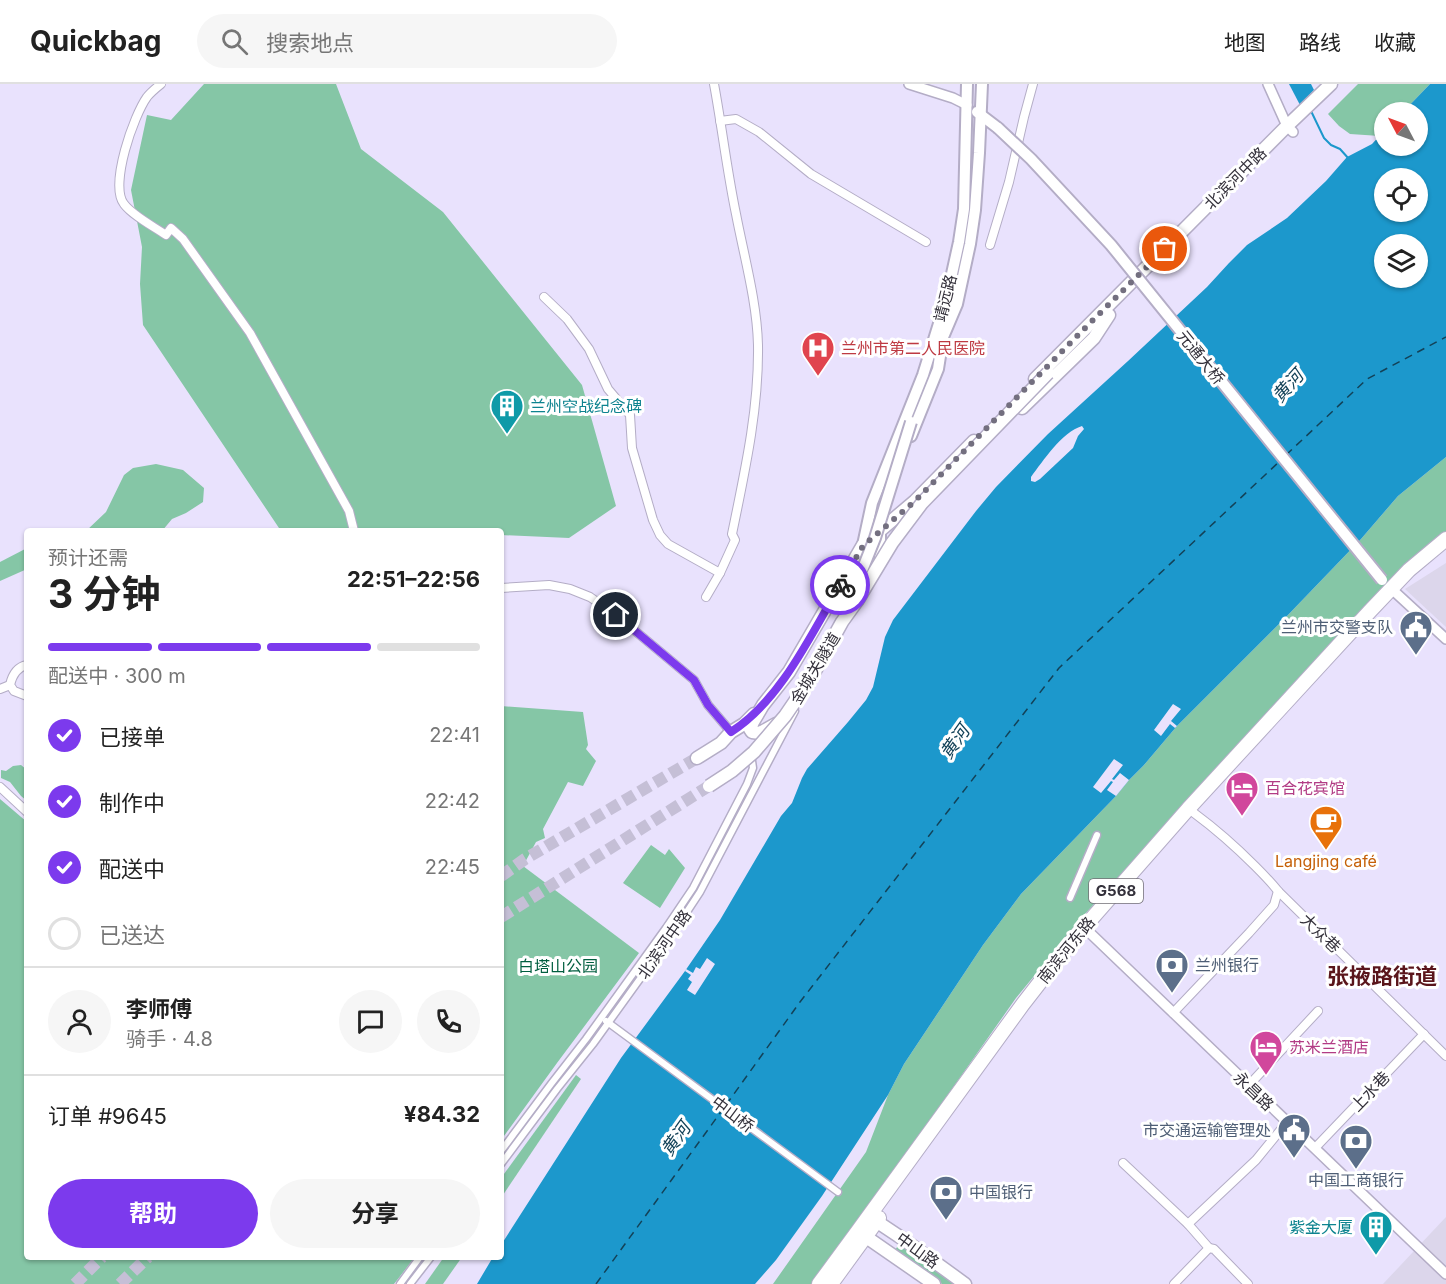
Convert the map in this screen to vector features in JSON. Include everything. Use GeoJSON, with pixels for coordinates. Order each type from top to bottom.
{"type":"FeatureCollection","features":[{"type":"Feature","properties":{"kind":"highway","name":"南滨河东路"},"geometry":{"type":"LineString","coordinates":[[831,1284],[873,1219],[1023,1004],[1072,941],[1188,809],[1390,587],[1446,539]]}},
{"type":"Feature","properties":{"kind":"highway","name":"南滨河东路"},"geometry":{"type":"LineString","coordinates":[[873,1219],[1030,1006],[1089,932],[1390,587],[1414,575],[1446,549]]}},
{"type":"Feature","properties":{"kind":"highway","name":"南滨河东路"},"geometry":{"type":"LineString","coordinates":[[819,1284],[863,1234]]}},
{"type":"Feature","properties":{"kind":"main road","name":"靖远路"},"geometry":{"type":"LineString","coordinates":[[863,546],[872,503],[923,375],[946,301],[964,208],[967,84]]}},
{"type":"Feature","properties":{"kind":"main road","name":"靖远路"},"geometry":{"type":"LineString","coordinates":[[880,559],[880,531],[898,467],[939,369],[943,338],[957,304],[970,244],[982,84]]}},
{"type":"Feature","properties":{"kind":"main road","name":"北滨河中路"},"geometry":{"type":"LineString","coordinates":[[1317,103],[1331,84]]}},
{"type":"Feature","properties":{"kind":"main road","name":"北滨河中路"},"geometry":{"type":"LineString","coordinates":[[763,705],[789,672],[863,546],[915,501],[1304,115],[1342,84]]}},
{"type":"Feature","properties":{"kind":"main road","name":"元通大桥"},"geometry":{"type":"LineString","coordinates":[[967,105],[998,128],[1031,159],[1111,245],[1390,587]]}},
{"type":"Feature","properties":{"kind":"main road","name":"北滨河中路"},"geometry":{"type":"LineString","coordinates":[[1109,315],[1290,129]]}},
{"type":"Feature","properties":{"kind":"main road"},"geometry":{"type":"LineString","coordinates":[[763,705],[750,729],[752,732],[760,733],[771,728],[798,705],[845,616],[880,559],[922,505],[1094,338],[1109,315]]}},
{"type":"Feature","properties":{"kind":"main road","name":"金城关隧道"},"geometry":{"type":"LineString","coordinates":[[709,786],[732,771],[754,752],[785,716],[811,678],[842,622],[858,601],[892,543],[922,503],[1048,373],[1109,315]]}},
{"type":"Feature","properties":{"kind":"main road"},"geometry":{"type":"LineString","coordinates":[[842,622],[875,538],[911,422],[943,338]]}},
{"type":"Feature","properties":{"kind":"main road"},"geometry":{"type":"LineString","coordinates":[[863,546],[874,570]]}},
{"type":"Feature","properties":{"kind":"main road","name":"金城关隧道"},"geometry":{"type":"LineString","coordinates":[[697,758],[721,744],[731,732],[744,724],[763,705]]}},
{"type":"Feature","properties":{"kind":"main road","name":"中山路"},"geometry":{"type":"LineString","coordinates":[[873,1219],[965,1284]]}},
{"type":"Feature","properties":{"kind":"main road","name":"中山路"},"geometry":{"type":"LineString","coordinates":[[863,1234],[934,1284]]}},
{"type":"Feature","properties":{"kind":"street"},"geometry":{"type":"LineString","coordinates":[[161,84],[148,96],[138,111],[131,129],[119,179],[120,198],[132,212],[166,235],[171,228],[183,239],[250,333],[349,511],[353,528]]}},
{"type":"Feature","properties":{"kind":"street"},"geometry":{"type":"LineString","coordinates":[[706,597],[735,540],[732,534],[757,397],[758,343],[752,295],[714,84]]}},
{"type":"Feature","properties":{"kind":"street"},"geometry":{"type":"LineString","coordinates":[[909,84],[953,98],[967,105]]}},
{"type":"Feature","properties":{"kind":"street"},"geometry":{"type":"LineString","coordinates":[[990,245],[1009,182],[1033,84]]}},
{"type":"Feature","properties":{"kind":"street"},"geometry":{"type":"LineString","coordinates":[[1268,84],[1290,129]]}},
{"type":"Feature","properties":{"kind":"street"},"geometry":{"type":"LineString","coordinates":[[720,121],[736,119],[759,132],[811,174],[926,242]]}},
{"type":"Feature","properties":{"kind":"street"},"geometry":{"type":"LineString","coordinates":[[544,297],[567,319],[589,349],[608,389],[630,415],[632,448],[653,520],[660,535],[668,544],[720,573]]}},
{"type":"Feature","properties":{"kind":"street"},"geometry":{"type":"LineString","coordinates":[[504,588],[549,585],[570,588],[591,597],[694,680],[708,705],[731,732]]}},
{"type":"Feature","properties":{"kind":"street"},"geometry":{"type":"LineString","coordinates":[[1390,587],[1446,639]]}},
{"type":"Feature","properties":{"kind":"street"},"geometry":{"type":"LineString","coordinates":[[24,666],[16,671],[10,685],[14,691],[24,695]]}},
{"type":"Feature","properties":{"kind":"street"},"geometry":{"type":"LineString","coordinates":[[0,689],[10,685]]}},
{"type":"Feature","properties":{"kind":"street","name":"北滨河中路"},"geometry":{"type":"LineString","coordinates":[[504,1160],[608,1023],[700,892],[798,705]]}},
{"type":"Feature","properties":{"kind":"street","name":"北滨河中路"},"geometry":{"type":"LineString","coordinates":[[504,1147],[601,1018],[693,888],[747,784],[753,768],[750,748],[768,761]]}},
{"type":"Feature","properties":{"kind":"street"},"geometry":{"type":"LineString","coordinates":[[0,787],[24,809]]}},
{"type":"Feature","properties":{"kind":"street","name":"大众巷"},"geometry":{"type":"LineString","coordinates":[[1194,813],[1222,834],[1446,1056]]}},
{"type":"Feature","properties":{"kind":"street"},"geometry":{"type":"LineString","coordinates":[[1070,898],[1097,835]]}},
{"type":"Feature","properties":{"kind":"street"},"geometry":{"type":"LineString","coordinates":[[1173,1013],[1250,933],[1274,904],[1278,891]]}},
{"type":"Feature","properties":{"kind":"street","name":"永昌路"},"geometry":{"type":"LineString","coordinates":[[1089,932],[1446,1274]]}},
{"type":"Feature","properties":{"kind":"street"},"geometry":{"type":"LineString","coordinates":[[1249,1085],[1318,1011]]}},
{"type":"Feature","properties":{"kind":"street","name":"中山桥"},"geometry":{"type":"LineString","coordinates":[[601,1018],[838,1192]]}},
{"type":"Feature","properties":{"kind":"street","name":"上水巷"},"geometry":{"type":"LineString","coordinates":[[1315,1148],[1424,1034]]}},
{"type":"Feature","properties":{"kind":"street"},"geometry":{"type":"LineString","coordinates":[[1188,1224],[1256,1160],[1287,1122]]}},
{"type":"Feature","properties":{"kind":"street"},"geometry":{"type":"LineString","coordinates":[[1123,1164],[1248,1284]]}},
{"type":"Feature","properties":{"kind":"street"},"geometry":{"type":"LineString","coordinates":[[1174,1284],[1209,1248]]}},
{"type":"Feature","properties":{"kind":"street"},"geometry":{"type":"LineString","coordinates":[[400,1284],[418,1260]]}},
{"type":"Feature","properties":{"kind":"street"},"geometry":{"type":"LineString","coordinates":[[410,1284],[429,1260]]}},
{"type":"Feature","properties":{"kind":"shaded area"},"geometry":{"type":"Polygon","coordinates":[[[1446,563],[1446,627],[1405,589],[1446,563]]]}},
{"type":"Feature","properties":{"kind":"shaded area"},"geometry":{"type":"Polygon","coordinates":[[[1446,1217],[1446,1284],[1383,1284],[1446,1217]]]}},
{"type":"Feature","properties":{"kind":"green space"},"geometry":{"type":"Polygon","coordinates":[[[204,84],[336,84],[361,149],[443,212],[582,385],[616,506],[569,538],[504,535],[504,528],[279,528],[143,325],[140,284],[142,247],[131,190],[147,115],[171,120],[204,84]]]}},
{"type":"Feature","properties":{"kind":"green space"},"geometry":{"type":"Polygon","coordinates":[[[1358,84],[1430,84],[1413,102],[1374,102],[1374,136],[1350,134],[1328,114],[1358,84]]]}},
{"type":"Feature","properties":{"kind":"green space"},"geometry":{"type":"Polygon","coordinates":[[[1446,457],[1446,534],[1382,591],[1326,648],[1085,914],[1016,998],[811,1284],[773,1284],[866,1152],[888,1095],[904,1064],[983,945],[1021,894],[1116,796],[1177,726],[1361,539],[1398,496],[1446,457]]]}},
{"type":"Feature","properties":{"kind":"green space"},"geometry":{"type":"Polygon","coordinates":[[[156,464],[183,470],[204,488],[203,502],[172,519],[164,528],[89,528],[106,512],[124,475],[133,468],[156,464]]]}},
{"type":"Feature","properties":{"kind":"green space"},"geometry":{"type":"Polygon","coordinates":[[[24,550],[24,570],[0,581],[0,562],[24,550]]]}},
{"type":"Feature","properties":{"kind":"green space","name":"白塔山公园"},"geometry":{"type":"Polygon","coordinates":[[[504,706],[583,712],[588,745],[586,749],[596,761],[583,786],[568,782],[543,829],[545,838],[536,842],[523,866],[639,953],[504,1136],[504,706]]]}},
{"type":"Feature","properties":{"kind":"green space"},"geometry":{"type":"Polygon","coordinates":[[[21,765],[24,768],[24,798],[10,782],[1,778],[1,770],[6,771],[13,766],[21,765]]]}},
{"type":"Feature","properties":{"kind":"green space"},"geometry":{"type":"Polygon","coordinates":[[[0,799],[24,819],[24,1260],[413,1260],[394,1284],[0,1284],[0,799]]]}},
{"type":"Feature","properties":{"kind":"green space"},"geometry":{"type":"Polygon","coordinates":[[[651,845],[665,855],[669,849],[685,868],[660,908],[623,883],[651,845]]]}},
{"type":"Feature","properties":{"kind":"green space"},"geometry":{"type":"Polygon","coordinates":[[[576,1075],[581,1079],[504,1194],[504,1174],[576,1075]]]}},
{"type":"Feature","properties":{"kind":"green space"},"geometry":{"type":"Polygon","coordinates":[[[900,1243],[955,1284],[942,1284],[895,1250],[900,1243]]]}},
{"type":"Feature","properties":{"kind":"green space"},"geometry":{"type":"Polygon","coordinates":[[[442,1260],[460,1260],[443,1284],[425,1284],[442,1260]]]}},
{"type":"Feature","properties":{"kind":"water"},"geometry":{"type":"Polygon","coordinates":[[[1289,84],[1311,84],[1314,90],[1300,105],[1289,84]]]}},
{"type":"Feature","properties":{"kind":"water","name":"黄河"},"geometry":{"type":"Polygon","coordinates":[[[1430,84],[1446,84],[1446,457],[1398,496],[1361,539],[1177,726],[1116,796],[1021,894],[983,945],[904,1064],[888,1095],[822,1196],[776,1260],[755,1284],[477,1284],[491,1260],[504,1260],[504,1240],[621,1058],[720,920],[781,816],[792,803],[807,769],[866,700],[873,687],[885,637],[893,620],[976,511],[1048,434],[1207,287],[1247,245],[1287,218],[1326,181],[1347,157],[1374,142],[1374,156],[1428,156],[1428,102],[1413,102],[1430,84]],[[1082,426],[1067,434],[1031,477],[1031,481],[1035,482],[1040,479],[1073,448],[1084,429],[1082,426]]]}},
{"type":"Feature","properties":{"kind":"pier"},"geometry":{"type":"Polygon","coordinates":[[[1173,704],[1181,709],[1171,721],[1177,726],[1175,728],[1170,724],[1161,736],[1154,730],[1173,704]]]}},
{"type":"Feature","properties":{"kind":"pier"},"geometry":{"type":"Polygon","coordinates":[[[1114,759],[1123,765],[1112,779],[1114,780],[1120,773],[1129,780],[1116,796],[1107,790],[1113,782],[1111,781],[1101,793],[1093,787],[1114,759]]]}},
{"type":"Feature","properties":{"kind":"pier"},"geometry":{"type":"Polygon","coordinates":[[[707,958],[715,964],[695,995],[687,990],[692,982],[688,979],[691,975],[685,971],[686,969],[693,973],[696,967],[700,969],[707,958]]]}},
{"type":"Feature","properties":{"kind":"waterway"},"geometry":{"type":"LineString","coordinates":[[1311,111],[1324,138],[1331,145],[1340,149],[1349,159]]}},
{"type":"Feature","properties":{"kind":"ferry route"},"geometry":{"type":"LineString","coordinates":[[1286,455],[1367,379],[1446,337]]}},
{"type":"Feature","properties":{"kind":"ferry route"},"geometry":{"type":"LineString","coordinates":[[726,1105],[800,1002],[1059,668],[1281,460]]}},
{"type":"Feature","properties":{"kind":"ferry route"},"geometry":{"type":"LineString","coordinates":[[596,1284],[723,1109]]}},
{"type":"Feature","properties":{"kind":"tunnel"},"geometry":{"type":"LineString","coordinates":[[504,874],[525,859],[697,758]]}},
{"type":"Feature","properties":{"kind":"tunnel"},"geometry":{"type":"LineString","coordinates":[[504,915],[709,786]]}},
{"type":"Feature","properties":{"kind":"tunnel"},"geometry":{"type":"LineString","coordinates":[[75,1284],[99,1260]]}},
{"type":"Feature","properties":{"kind":"tunnel"},"geometry":{"type":"LineString","coordinates":[[120,1284],[145,1260]]}},
{"type":"Feature","properties":{"kind":"way so far"},"geometry":{"type":"LineString","coordinates":[[840,585],[863,546],[915,501],[1165,249]]}},
{"type":"Feature","properties":{"kind":"place","name":"兰州市第二人民医院"},"geometry":{"type":"Point","coordinates":[818,377]}},
{"type":"Feature","properties":{"kind":"place","name":"兰州空战纪念碑"},"geometry":{"type":"Point","coordinates":[507,435]}},
{"type":"Feature","properties":{"kind":"place","name":"兰州市交警支队"},"geometry":{"type":"Point","coordinates":[1416,656]}},
{"type":"Feature","properties":{"kind":"place","name":"百合花宾馆"},"geometry":{"type":"Point","coordinates":[1242,817]}},
{"type":"Feature","properties":{"kind":"place","name":"Langjing café"},"geometry":{"type":"Point","coordinates":[1326,851]}},
{"type":"Feature","properties":{"kind":"place","name":"兰州银行"},"geometry":{"type":"Point","coordinates":[1172,994]}},
{"type":"Feature","properties":{"kind":"place","name":"苏米兰酒店"},"geometry":{"type":"Point","coordinates":[1266,1076]}},
{"type":"Feature","properties":{"kind":"place","name":"市交通运输管理处"},"geometry":{"type":"Point","coordinates":[1294,1159]}},
{"type":"Feature","properties":{"kind":"place","name":"中国工商银行"},"geometry":{"type":"Point","coordinates":[1356,1170]}},
{"type":"Feature","properties":{"kind":"place","name":"中国银行"},"geometry":{"type":"Point","coordinates":[946,1221]}},
{"type":"Feature","properties":{"kind":"place","name":"紫金大厦"},"geometry":{"type":"Point","coordinates":[1376,1256]}},
{"type":"Feature","properties":{"kind":"district","name":"张掖路街道"},"geometry":{"type":"Point","coordinates":[1382,976]}},
{"type":"Feature","properties":{"kind":"route"},"geometry":{"type":"LineString","coordinates":[[616,615],[694,680],[708,705],[731,732],[744,724],[763,705],[789,672],[840,585]]}}]}
